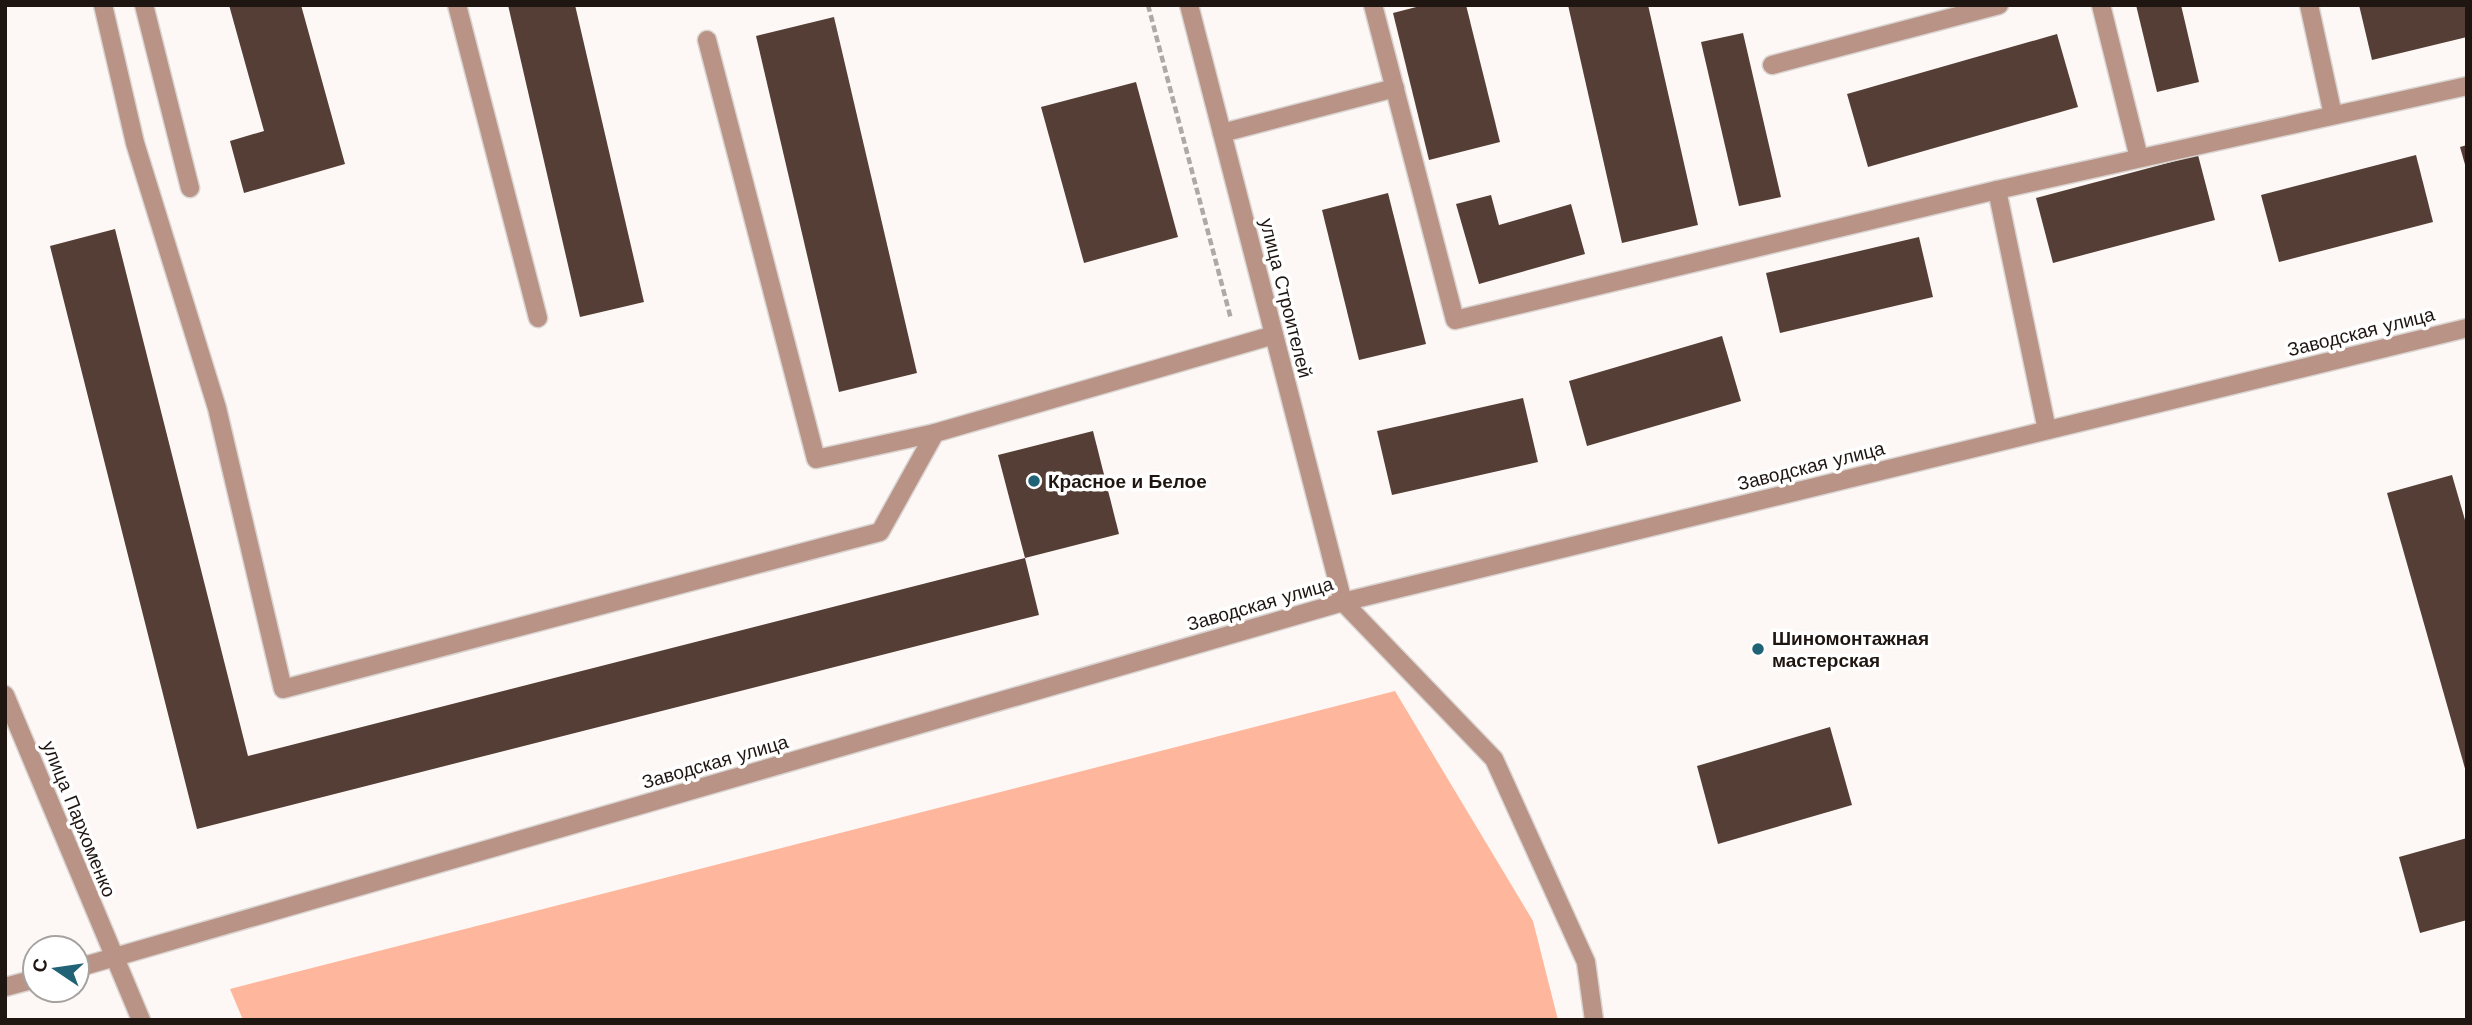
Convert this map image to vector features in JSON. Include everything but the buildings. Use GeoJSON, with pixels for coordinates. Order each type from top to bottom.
{"type":"FeatureCollection","features":[{"type":"Feature","properties":{"kind":"street"},"geometry":{"type":"LineString","coordinates":[[103,5],[135,143],[217,408],[283,689],[880,532],[935,433]]}},
{"type":"Feature","properties":{"kind":"street"},"geometry":{"type":"LineString","coordinates":[[144,5],[190,188]]}},
{"type":"Feature","properties":{"kind":"street"},"geometry":{"type":"LineString","coordinates":[[457,5],[538,318]]}},
{"type":"Feature","properties":{"kind":"street","name":"улица Строителей"},"geometry":{"type":"LineString","coordinates":[[1189,5],[1343,602]]}},
{"type":"Feature","properties":{"kind":"street"},"geometry":{"type":"LineString","coordinates":[[1373,5],[1455,320],[1997,190],[2467,86]]}},
{"type":"Feature","properties":{"kind":"street"},"geometry":{"type":"LineString","coordinates":[[1772,65],[1999,5]]}},
{"type":"Feature","properties":{"kind":"street"},"geometry":{"type":"LineString","coordinates":[[2101,5],[2139,158]]}},
{"type":"Feature","properties":{"kind":"street"},"geometry":{"type":"LineString","coordinates":[[2309,5],[2333,115]]}},
{"type":"Feature","properties":{"kind":"street"},"geometry":{"type":"LineString","coordinates":[[707,40],[816,458],[935,433],[1274,335]]}},
{"type":"Feature","properties":{"kind":"street"},"geometry":{"type":"LineString","coordinates":[[1222,133],[1395,88]]}},
{"type":"Feature","properties":{"kind":"street"},"geometry":{"type":"LineString","coordinates":[[1997,190],[2047,430]]}},
{"type":"Feature","properties":{"kind":"street","name":"Заводская улица"},"geometry":{"type":"LineString","coordinates":[[91,964],[1343,602],[2467,328]]}},
{"type":"Feature","properties":{"kind":"street"},"geometry":{"type":"LineString","coordinates":[[1343,602],[1494,759],[1586,962],[1594,1020]]}},
{"type":"Feature","properties":{"kind":"street","name":"улица Пархоменко"},"geometry":{"type":"LineString","coordinates":[[5,695],[141,1020]]}},
{"type":"Feature","properties":{"kind":"path"},"geometry":{"type":"LineString","coordinates":[[1149,5],[1238,346]]}},
{"type":"Feature","properties":{"kind":"shaded area"},"geometry":{"type":"Polygon","coordinates":[[[1395,691],[1533,921],[1558,1020],[243,1020],[230,989],[1395,691]]]}},
{"type":"Feature","properties":{"kind":"place","name":"Красное и Белое"},"geometry":{"type":"Point","coordinates":[1034,481]}},
{"type":"Feature","properties":{"kind":"place","name":"Шиномонтажная мастерская"},"geometry":{"type":"Point","coordinates":[1758,649]}}]}
